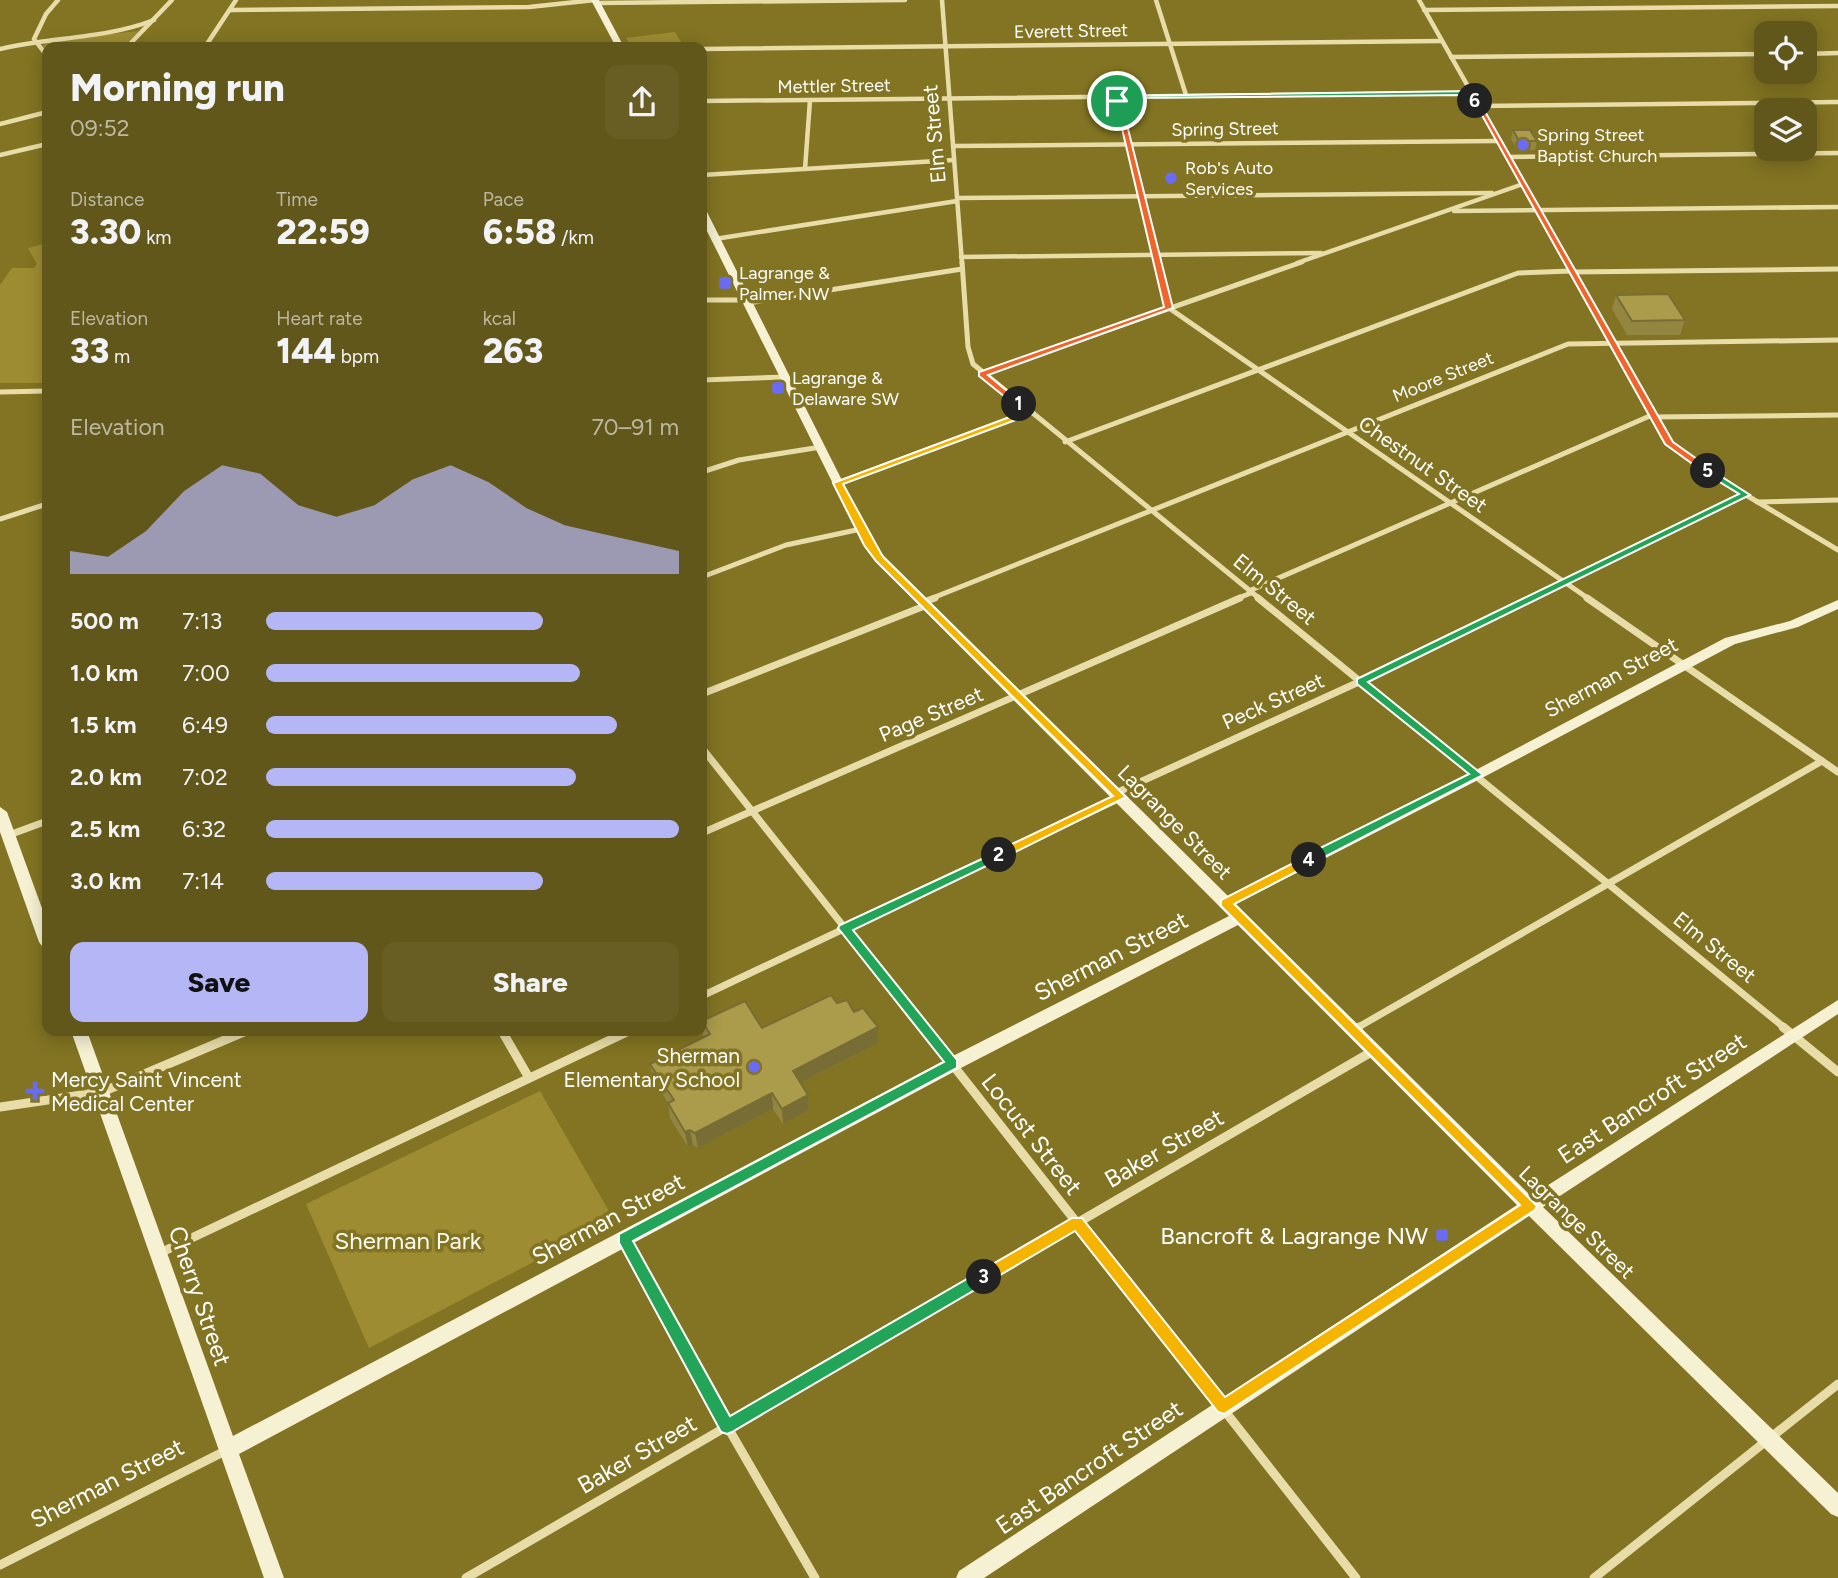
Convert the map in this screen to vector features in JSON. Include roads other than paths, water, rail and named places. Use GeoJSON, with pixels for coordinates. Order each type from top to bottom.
{"type":"FeatureCollection","features":[{"type":"Feature","properties":{"kind":"main road"},"geometry":{"type":"LineString","coordinates":[[596,1],[617,42]]}},
{"type":"Feature","properties":{"kind":"main road","name":"Lagrange Street"},"geometry":{"type":"LineString","coordinates":[[709,231],[747,301],[837,483],[880,559],[1530,1206],[1838,1507]]}},
{"type":"Feature","properties":{"kind":"main road","name":"Sherman Street"},"geometry":{"type":"LineString","coordinates":[[1226,903],[1478,775],[1730,641],[1794,624],[1838,604]]}},
{"type":"Feature","properties":{"kind":"main road"},"geometry":{"type":"LineString","coordinates":[[0,812],[42,928]]}},
{"type":"Feature","properties":{"kind":"main road","name":"Sherman Street"},"geometry":{"type":"LineString","coordinates":[[229,1449],[953,1064],[1240,917]]}},
{"type":"Feature","properties":{"kind":"main road","name":"East Bancroft Street"},"geometry":{"type":"LineString","coordinates":[[966,1578],[1838,1006]]}},
{"type":"Feature","properties":{"kind":"main road","name":"Cherry Street"},"geometry":{"type":"LineString","coordinates":[[81,1036],[274,1578]]}},
{"type":"Feature","properties":{"kind":"street"},"geometry":{"type":"LineString","coordinates":[[34,41],[46,14],[58,0]]}},
{"type":"Feature","properties":{"kind":"street"},"geometry":{"type":"LineString","coordinates":[[132,42],[172,0]]}},
{"type":"Feature","properties":{"kind":"street"},"geometry":{"type":"LineString","coordinates":[[208,42],[236,0]]}},
{"type":"Feature","properties":{"kind":"street"},"geometry":{"type":"LineString","coordinates":[[230,10],[529,7],[596,1],[905,0]]}},
{"type":"Feature","properties":{"kind":"street","name":"Elm Street"},"geometry":{"type":"LineString","coordinates":[[942,0],[968,347],[973,364],[1838,1072]]}},
{"type":"Feature","properties":{"kind":"street"},"geometry":{"type":"LineString","coordinates":[[1156,0],[1186,95]]}},
{"type":"Feature","properties":{"kind":"street"},"geometry":{"type":"LineString","coordinates":[[1419,0],[1653,416],[1676,450],[1838,550]]}},
{"type":"Feature","properties":{"kind":"street"},"geometry":{"type":"LineString","coordinates":[[1650,0],[1657,8]]}},
{"type":"Feature","properties":{"kind":"street"},"geometry":{"type":"LineString","coordinates":[[1424,10],[1838,6]]}},
{"type":"Feature","properties":{"kind":"street"},"geometry":{"type":"LineString","coordinates":[[0,49],[34,41],[128,30],[154,20]]}},
{"type":"Feature","properties":{"kind":"street"},"geometry":{"type":"LineString","coordinates":[[34,41],[42,50]]}},
{"type":"Feature","properties":{"kind":"street","name":"Everett Street"},"geometry":{"type":"LineString","coordinates":[[707,49],[1441,41]]}},
{"type":"Feature","properties":{"kind":"street"},"geometry":{"type":"LineString","coordinates":[[1817,54],[1838,53]]}},
{"type":"Feature","properties":{"kind":"street"},"geometry":{"type":"LineString","coordinates":[[1451,57],[1754,54]]}},
{"type":"Feature","properties":{"kind":"street","name":"Mettler Street"},"geometry":{"type":"LineString","coordinates":[[707,101],[1471,93]]}},
{"type":"Feature","properties":{"kind":"street"},"geometry":{"type":"LineString","coordinates":[[1116,96],[1169,308]]}},
{"type":"Feature","properties":{"kind":"street"},"geometry":{"type":"LineString","coordinates":[[805,169],[810,100]]}},
{"type":"Feature","properties":{"kind":"street"},"geometry":{"type":"LineString","coordinates":[[1478,106],[1838,103]]}},
{"type":"Feature","properties":{"kind":"street"},"geometry":{"type":"LineString","coordinates":[[0,124],[42,113]]}},
{"type":"Feature","properties":{"kind":"street","name":"Spring Street"},"geometry":{"type":"LineString","coordinates":[[953,146],[1498,141]]}},
{"type":"Feature","properties":{"kind":"street"},"geometry":{"type":"LineString","coordinates":[[0,155],[42,145]]}},
{"type":"Feature","properties":{"kind":"street"},"geometry":{"type":"LineString","coordinates":[[1507,157],[1838,153]]}},
{"type":"Feature","properties":{"kind":"street"},"geometry":{"type":"LineString","coordinates":[[707,176],[954,160]]}},
{"type":"Feature","properties":{"kind":"street"},"geometry":{"type":"LineString","coordinates":[[982,374],[1522,184]]}},
{"type":"Feature","properties":{"kind":"street"},"geometry":{"type":"LineString","coordinates":[[709,231],[957,200],[1498,193]]}},
{"type":"Feature","properties":{"kind":"street"},"geometry":{"type":"LineString","coordinates":[[1446,211],[1838,207]]}},
{"type":"Feature","properties":{"kind":"street"},"geometry":{"type":"LineString","coordinates":[[961,257],[1328,253]]}},
{"type":"Feature","properties":{"kind":"street"},"geometry":{"type":"LineString","coordinates":[[707,300],[747,301],[962,269]]}},
{"type":"Feature","properties":{"kind":"street"},"geometry":{"type":"LineString","coordinates":[[1065,442],[1518,273],[1838,269]]}},
{"type":"Feature","properties":{"kind":"street","name":"Chestnut Street"},"geometry":{"type":"LineString","coordinates":[[1169,308],[1838,772]]}},
{"type":"Feature","properties":{"kind":"street","name":"Moore Street"},"geometry":{"type":"LineString","coordinates":[[707,692],[1568,344],[1838,340]]}},
{"type":"Feature","properties":{"kind":"street"},"geometry":{"type":"LineString","coordinates":[[707,381],[785,377]]}},
{"type":"Feature","properties":{"kind":"street"},"geometry":{"type":"LineString","coordinates":[[0,392],[42,391]]}},
{"type":"Feature","properties":{"kind":"street"},"geometry":{"type":"LineString","coordinates":[[837,483],[1029,412]]}},
{"type":"Feature","properties":{"kind":"street","name":"Page Street"},"geometry":{"type":"LineString","coordinates":[[707,831],[1653,416],[1838,415]]}},
{"type":"Feature","properties":{"kind":"street"},"geometry":{"type":"LineString","coordinates":[[707,470],[739,460],[821,447]]}},
{"type":"Feature","properties":{"kind":"street","name":"Peck Street"},"geometry":{"type":"LineString","coordinates":[[707,994],[1746,495]]}},
{"type":"Feature","properties":{"kind":"street"},"geometry":{"type":"LineString","coordinates":[[1757,502],[1838,500]]}},
{"type":"Feature","properties":{"kind":"street"},"geometry":{"type":"LineString","coordinates":[[0,519],[42,506]]}},
{"type":"Feature","properties":{"kind":"street"},"geometry":{"type":"LineString","coordinates":[[707,575],[786,545],[861,529]]}},
{"type":"Feature","properties":{"kind":"street","name":"Locust Street"},"geometry":{"type":"LineString","coordinates":[[707,754],[1224,1407],[1356,1578]]}},
{"type":"Feature","properties":{"kind":"street"},"geometry":{"type":"LineString","coordinates":[[1354,1030],[1822,761]]}},
{"type":"Feature","properties":{"kind":"street"},"geometry":{"type":"LineString","coordinates":[[9,835],[42,823]]}},
{"type":"Feature","properties":{"kind":"street"},"geometry":{"type":"LineString","coordinates":[[0,1107],[102,1092],[234,1036]]}},
{"type":"Feature","properties":{"kind":"street"},"geometry":{"type":"LineString","coordinates":[[505,1036],[529,1078]]}},
{"type":"Feature","properties":{"kind":"street"},"geometry":{"type":"LineString","coordinates":[[160,1254],[618,1036]]}},
{"type":"Feature","properties":{"kind":"street","name":"Baker Street"},"geometry":{"type":"LineString","coordinates":[[466,1578],[1374,1050]]}},
{"type":"Feature","properties":{"kind":"street"},"geometry":{"type":"LineString","coordinates":[[624,1238],[814,1578]]}},
{"type":"Feature","properties":{"kind":"street"},"geometry":{"type":"LineString","coordinates":[[1594,1578],[1838,1384]]}},
{"type":"Feature","properties":{"kind":"street","name":"Sherman Street"},"geometry":{"type":"LineString","coordinates":[[0,1565],[229,1449]]}},
{"type":"Feature","properties":{"kind":"place","name":"Spring Street Baptist Church"},"geometry":{"type":"Point","coordinates":[1523,145]}},
{"type":"Feature","properties":{"kind":"place","name":"Rob's Auto Services"},"geometry":{"type":"Point","coordinates":[1171,178]}},
{"type":"Feature","properties":{"kind":"place","name":"Lagrange & Palmer NW"},"geometry":{"type":"Point","coordinates":[725,283]}},
{"type":"Feature","properties":{"kind":"place","name":"Lagrange & Delaware SW"},"geometry":{"type":"Point","coordinates":[778,388]}},
{"type":"Feature","properties":{"kind":"place","name":"Sherman Elementary School"},"geometry":{"type":"Point","coordinates":[754,1067]}},
{"type":"Feature","properties":{"kind":"place","name":"Mercy Saint Vincent Medical Center"},"geometry":{"type":"Point","coordinates":[35,1091]}},
{"type":"Feature","properties":{"kind":"place","name":"Bancroft & Lagrange NW"},"geometry":{"type":"Point","coordinates":[1442,1235]}},
{"type":"Feature","properties":{"kind":"park label","name":"Sherman Park"},"geometry":{"type":"Point","coordinates":[408,1240]}}]}
